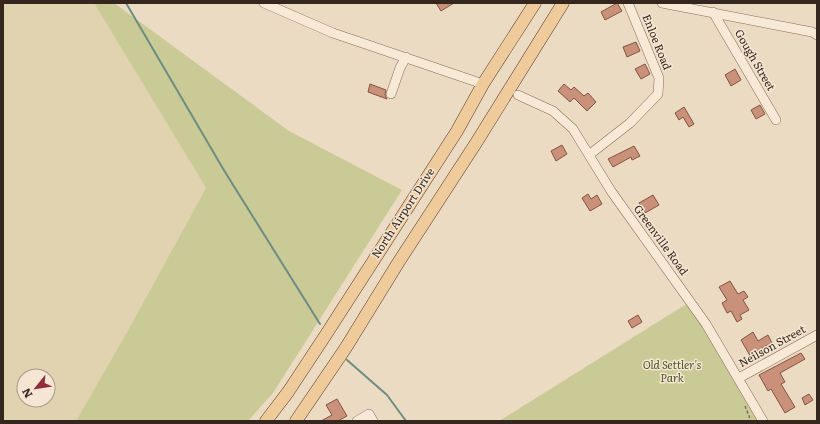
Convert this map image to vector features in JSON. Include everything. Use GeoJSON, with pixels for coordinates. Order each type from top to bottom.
{"type":"FeatureCollection","features":[{"type":"Feature","properties":{"kind":"main road","name":"North Airport Drive"},"geometry":{"type":"LineString","coordinates":[[266,421],[288,392],[325,336],[457,131],[483,84],[535,3]]}},
{"type":"Feature","properties":{"kind":"main road","name":"North Airport Drive"},"geometry":{"type":"LineString","coordinates":[[296,421],[345,349],[563,3]]}},
{"type":"Feature","properties":{"kind":"street"},"geometry":{"type":"LineString","coordinates":[[264,3],[332,33],[483,84]]}},
{"type":"Feature","properties":{"kind":"street","name":"Enloe Road"},"geometry":{"type":"LineString","coordinates":[[589,155],[630,123],[658,94],[659,78],[628,3]]}},
{"type":"Feature","properties":{"kind":"street"},"geometry":{"type":"LineString","coordinates":[[662,3],[812,32],[817,36]]}},
{"type":"Feature","properties":{"kind":"street","name":"Gough Street"},"geometry":{"type":"LineString","coordinates":[[713,12],[776,120]]}},
{"type":"Feature","properties":{"kind":"street"},"geometry":{"type":"LineString","coordinates":[[391,94],[400,68],[406,57]]}},
{"type":"Feature","properties":{"kind":"street","name":"Greenville Road"},"geometry":{"type":"LineString","coordinates":[[518,95],[548,108],[560,116],[573,129],[612,191],[693,304],[739,378],[763,421]]}},
{"type":"Feature","properties":{"kind":"street","name":"Neilson Street"},"geometry":{"type":"LineString","coordinates":[[739,378],[817,335]]}},
{"type":"Feature","properties":{"kind":"street"},"geometry":{"type":"LineString","coordinates":[[357,421],[371,418]]}},
{"type":"Feature","properties":{"kind":"path"},"geometry":{"type":"LineString","coordinates":[[743,401],[751,421]]}},
{"type":"Feature","properties":{"kind":"shaded area"},"geometry":{"type":"Polygon","coordinates":[[[3,3],[94,3],[206,188],[131,325],[76,421],[3,421],[3,3]]]}},
{"type":"Feature","properties":{"kind":"green space"},"geometry":{"type":"Polygon","coordinates":[[[94,3],[114,3],[289,131],[402,190],[273,393],[248,421],[76,421],[131,325],[206,188],[94,3]]]}},
{"type":"Feature","properties":{"kind":"green space","name":"Old Settler's Park"},"geometry":{"type":"Polygon","coordinates":[[[688,303],[711,338],[758,421],[499,421],[688,303]]]}},
{"type":"Feature","properties":{"kind":"building"},"geometry":{"type":"Polygon","coordinates":[[[436,3],[454,3],[441,11],[436,3]]]}},
{"type":"Feature","properties":{"kind":"building"},"geometry":{"type":"Polygon","coordinates":[[[617,3],[622,11],[605,20],[601,12],[617,3]]]}},
{"type":"Feature","properties":{"kind":"building"},"geometry":{"type":"Polygon","coordinates":[[[636,42],[640,51],[627,57],[623,47],[636,42]]]}},
{"type":"Feature","properties":{"kind":"building"},"geometry":{"type":"Polygon","coordinates":[[[645,64],[650,74],[641,79],[635,69],[645,64]]]}},
{"type":"Feature","properties":{"kind":"building"},"geometry":{"type":"Polygon","coordinates":[[[735,69],[741,80],[731,86],[725,75],[735,69]]]}},
{"type":"Feature","properties":{"kind":"building"},"geometry":{"type":"Polygon","coordinates":[[[370,84],[386,90],[385,95],[387,99],[368,92],[370,84]]]}},
{"type":"Feature","properties":{"kind":"building"},"geometry":{"type":"Polygon","coordinates":[[[564,84],[571,90],[574,87],[584,96],[588,93],[596,102],[587,111],[574,98],[570,102],[558,91],[564,84]]]}},
{"type":"Feature","properties":{"kind":"building"},"geometry":{"type":"Polygon","coordinates":[[[760,105],[765,114],[756,119],[751,110],[760,105]]]}},
{"type":"Feature","properties":{"kind":"building"},"geometry":{"type":"Polygon","coordinates":[[[684,107],[694,124],[689,127],[683,117],[679,120],[675,113],[684,107]]]}},
{"type":"Feature","properties":{"kind":"building"},"geometry":{"type":"Polygon","coordinates":[[[562,145],[567,154],[556,161],[551,151],[562,145]]]}},
{"type":"Feature","properties":{"kind":"building"},"geometry":{"type":"Polygon","coordinates":[[[634,146],[640,156],[632,160],[631,157],[613,167],[608,159],[634,146]]]}},
{"type":"Feature","properties":{"kind":"building"},"geometry":{"type":"Polygon","coordinates":[[[588,194],[591,199],[597,195],[602,204],[590,211],[582,198],[588,194]]]}},
{"type":"Feature","properties":{"kind":"building"},"geometry":{"type":"Polygon","coordinates":[[[653,195],[659,205],[645,213],[639,203],[653,195]]]}},
{"type":"Feature","properties":{"kind":"building"},"geometry":{"type":"Polygon","coordinates":[[[730,281],[738,294],[744,291],[748,297],[743,300],[749,310],[740,315],[742,319],[737,322],[731,311],[727,313],[722,303],[727,300],[719,287],[730,281]]]}},
{"type":"Feature","properties":{"kind":"building"},"geometry":{"type":"Polygon","coordinates":[[[638,315],[642,322],[632,328],[628,321],[638,315]]]}},
{"type":"Feature","properties":{"kind":"building"},"geometry":{"type":"Polygon","coordinates":[[[753,332],[758,341],[768,335],[772,343],[762,348],[764,352],[752,359],[741,340],[753,332]]]}},
{"type":"Feature","properties":{"kind":"building"},"geometry":{"type":"Polygon","coordinates":[[[801,353],[805,359],[780,373],[785,382],[781,384],[795,407],[785,413],[771,389],[768,391],[759,375],[801,353]]]}},
{"type":"Feature","properties":{"kind":"building"},"geometry":{"type":"Polygon","coordinates":[[[809,394],[813,400],[805,405],[802,398],[809,394]]]}},
{"type":"Feature","properties":{"kind":"building"},"geometry":{"type":"Polygon","coordinates":[[[337,399],[347,416],[338,421],[321,421],[332,415],[326,405],[337,399]]]}},
{"type":"Feature","properties":{"kind":"waterway"},"geometry":{"type":"LineString","coordinates":[[126,3],[225,172],[320,324]]}},
{"type":"Feature","properties":{"kind":"waterway"},"geometry":{"type":"LineString","coordinates":[[347,360],[387,395],[406,421]]}}]}
